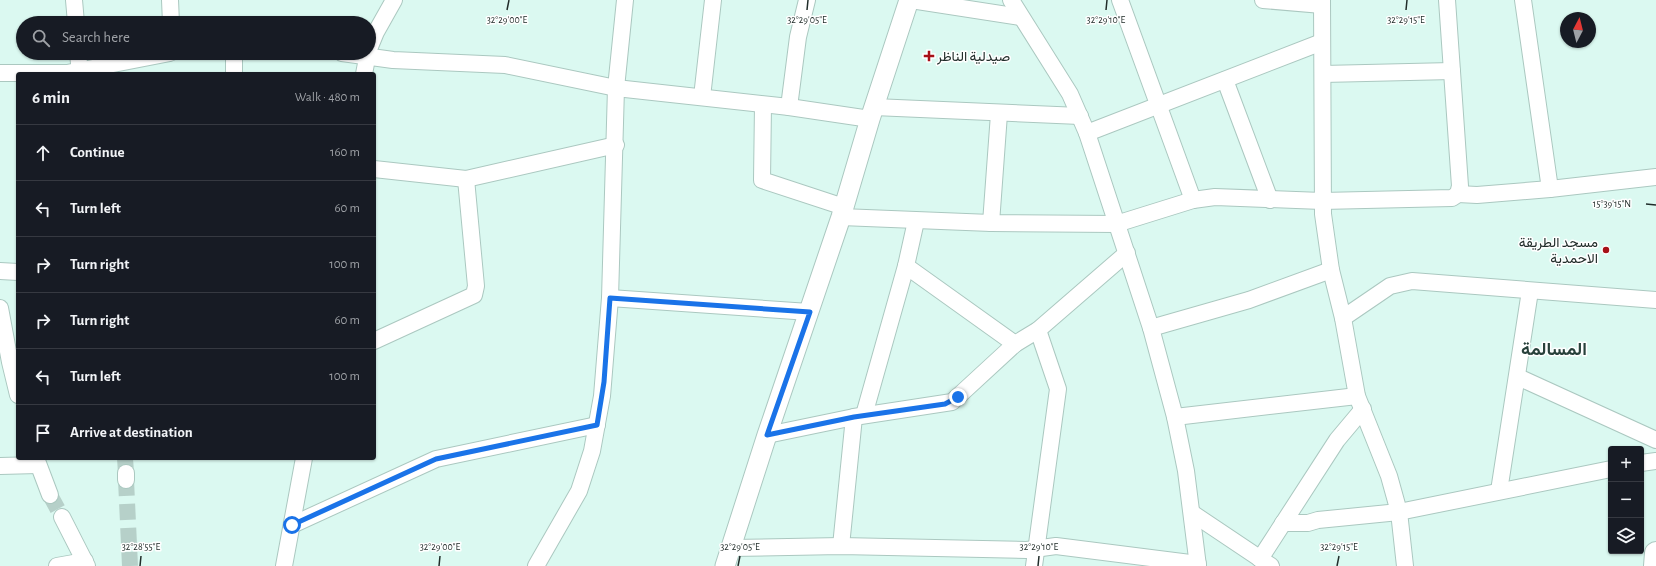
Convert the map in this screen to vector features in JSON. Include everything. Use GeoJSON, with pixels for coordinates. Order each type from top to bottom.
{"type":"FeatureCollection","features":[{"type":"Feature","properties":{"kind":"main road"},"geometry":{"type":"LineString","coordinates":[[1655,566],[1656,553]]}},
{"type":"Feature","properties":{"kind":"street"},"geometry":{"type":"LineString","coordinates":[[74,0],[75,16]]}},
{"type":"Feature","properties":{"kind":"street"},"geometry":{"type":"LineString","coordinates":[[170,0],[171,16]]}},
{"type":"Feature","properties":{"kind":"street"},"geometry":{"type":"LineString","coordinates":[[376,32],[394,0]]}},
{"type":"Feature","properties":{"kind":"street"},"geometry":{"type":"LineString","coordinates":[[536,566],[579,491],[592,451],[604,382],[610,298],[616,145],[616,88],[625,0]]}},
{"type":"Feature","properties":{"kind":"street"},"geometry":{"type":"LineString","coordinates":[[702,98],[713,0]]}},
{"type":"Feature","properties":{"kind":"street"},"geometry":{"type":"LineString","coordinates":[[789,107],[798,37],[807,0]]}},
{"type":"Feature","properties":{"kind":"street"},"geometry":{"type":"LineString","coordinates":[[725,566],[767,435],[843,212],[872,113],[910,0],[1020,17]]}},
{"type":"Feature","properties":{"kind":"street"},"geometry":{"type":"LineString","coordinates":[[731,548],[841,546],[1027,550],[1056,546],[1198,565],[1183,453],[1175,417],[1127,253],[1116,224],[1087,133],[1070,94],[1020,17],[1011,0]]}},
{"type":"Feature","properties":{"kind":"street"},"geometry":{"type":"LineString","coordinates":[[1120,0],[1193,200]]}},
{"type":"Feature","properties":{"kind":"street"},"geometry":{"type":"LineString","coordinates":[[1263,0],[1322,3],[1322,201],[1331,270],[1343,318],[1360,402],[1389,476],[1399,512],[1406,566]]}},
{"type":"Feature","properties":{"kind":"street"},"geometry":{"type":"LineString","coordinates":[[1446,0],[1460,186],[1458,194]]}},
{"type":"Feature","properties":{"kind":"street"},"geometry":{"type":"LineString","coordinates":[[1523,0],[1550,189]]}},
{"type":"Feature","properties":{"kind":"street"},"geometry":{"type":"LineString","coordinates":[[1087,133],[1322,42]]}},
{"type":"Feature","properties":{"kind":"street"},"geometry":{"type":"LineString","coordinates":[[376,54],[505,65],[616,88],[763,105],[872,113],[1080,116]]}},
{"type":"Feature","properties":{"kind":"street"},"geometry":{"type":"LineString","coordinates":[[79,60],[80,72]]}},
{"type":"Feature","properties":{"kind":"street"},"geometry":{"type":"LineString","coordinates":[[84,72],[138,60]]}},
{"type":"Feature","properties":{"kind":"street"},"geometry":{"type":"LineString","coordinates":[[234,60],[234,72]]}},
{"type":"Feature","properties":{"kind":"street"},"geometry":{"type":"LineString","coordinates":[[364,72],[367,60]]}},
{"type":"Feature","properties":{"kind":"street"},"geometry":{"type":"LineString","coordinates":[[1322,74],[1452,71]]}},
{"type":"Feature","properties":{"kind":"street"},"geometry":{"type":"LineString","coordinates":[[0,73],[16,73]]}},
{"type":"Feature","properties":{"kind":"street"},"geometry":{"type":"LineString","coordinates":[[1225,80],[1270,200]]}},
{"type":"Feature","properties":{"kind":"street"},"geometry":{"type":"LineString","coordinates":[[763,105],[762,180],[843,212],[916,221],[1116,224],[1193,200],[1215,197],[1322,201],[1450,198],[1458,194],[1477,195],[1550,189],[1656,177]]}},
{"type":"Feature","properties":{"kind":"street"},"geometry":{"type":"LineString","coordinates":[[991,223],[999,114]]}},
{"type":"Feature","properties":{"kind":"street"},"geometry":{"type":"LineString","coordinates":[[376,169],[466,179],[616,145]]}},
{"type":"Feature","properties":{"kind":"street"},"geometry":{"type":"LineString","coordinates":[[376,340],[474,295],[476,286],[466,179]]}},
{"type":"Feature","properties":{"kind":"street"},"geometry":{"type":"LineString","coordinates":[[841,546],[859,416],[906,266],[916,221]]}},
{"type":"Feature","properties":{"kind":"street"},"geometry":{"type":"LineString","coordinates":[[767,435],[859,416],[952,402],[1015,344],[1038,330],[1127,253]]}},
{"type":"Feature","properties":{"kind":"street"},"geometry":{"type":"LineString","coordinates":[[906,266],[1015,344]]}},
{"type":"Feature","properties":{"kind":"street"},"geometry":{"type":"LineString","coordinates":[[1150,328],[1249,300],[1331,270]]}},
{"type":"Feature","properties":{"kind":"street"},"geometry":{"type":"LineString","coordinates":[[0,271],[16,272]]}},
{"type":"Feature","properties":{"kind":"street"},"geometry":{"type":"LineString","coordinates":[[1343,318],[1390,286],[1412,281],[1656,300]]}},
{"type":"Feature","properties":{"kind":"street"},"geometry":{"type":"LineString","coordinates":[[1499,491],[1518,377],[1530,291]]}},
{"type":"Feature","properties":{"kind":"street"},"geometry":{"type":"LineString","coordinates":[[610,298],[810,312]]}},
{"type":"Feature","properties":{"kind":"street"},"geometry":{"type":"LineString","coordinates":[[0,308],[9,362],[16,388]]}},
{"type":"Feature","properties":{"kind":"street"},"geometry":{"type":"LineString","coordinates":[[1034,566],[1058,389],[1038,330]]}},
{"type":"Feature","properties":{"kind":"street"},"geometry":{"type":"LineString","coordinates":[[1518,377],[1656,440]]}},
{"type":"Feature","properties":{"kind":"street"},"geometry":{"type":"LineString","coordinates":[[1175,417],[1360,402]]}},
{"type":"Feature","properties":{"kind":"street"},"geometry":{"type":"LineString","coordinates":[[1192,513],[1265,562],[1283,523],[1360,402]]}},
{"type":"Feature","properties":{"kind":"street"},"geometry":{"type":"LineString","coordinates":[[292,525],[436,459],[597,425]]}},
{"type":"Feature","properties":{"kind":"street"},"geometry":{"type":"LineString","coordinates":[[284,566],[304,460]]}},
{"type":"Feature","properties":{"kind":"street"},"geometry":{"type":"LineString","coordinates":[[0,466],[37,461],[50,495]]}},
{"type":"Feature","properties":{"kind":"street"},"geometry":{"type":"LineString","coordinates":[[1644,463],[1656,461]]}},
{"type":"Feature","properties":{"kind":"street"},"geometry":{"type":"LineString","coordinates":[[1283,523],[1308,523],[1318,520],[1399,512],[1608,470]]}},
{"type":"Feature","properties":{"kind":"street"},"geometry":{"type":"LineString","coordinates":[[57,566],[86,564],[62,517]]}},
{"type":"Feature","properties":{"kind":"tunnel"},"geometry":{"type":"LineString","coordinates":[[125,460],[126,473]]}},
{"type":"Feature","properties":{"kind":"tunnel"},"geometry":{"type":"LineString","coordinates":[[126,480],[130,566]]}},
{"type":"Feature","properties":{"kind":"tunnel"},"geometry":{"type":"LineString","coordinates":[[50,495],[62,517]]}},
{"type":"Feature","properties":{"kind":"place","name":"صيدلية الناظر"},"geometry":{"type":"Point","coordinates":[929,56]}},
{"type":"Feature","properties":{"kind":"place","name":"مسجد الطريقة الاحمدية"},"geometry":{"type":"Point","coordinates":[1606,250]}},
{"type":"Feature","properties":{"kind":"district","name":"المسالمة"},"geometry":{"type":"Point","coordinates":[1554,349]}},
{"type":"Feature","properties":{"kind":"route"},"geometry":{"type":"LineString","coordinates":[[292,525],[406,471],[436,459],[597,425],[604,382],[610,298],[810,312],[767,435],[854,417],[945,404],[952,402],[958,397]]}}]}
